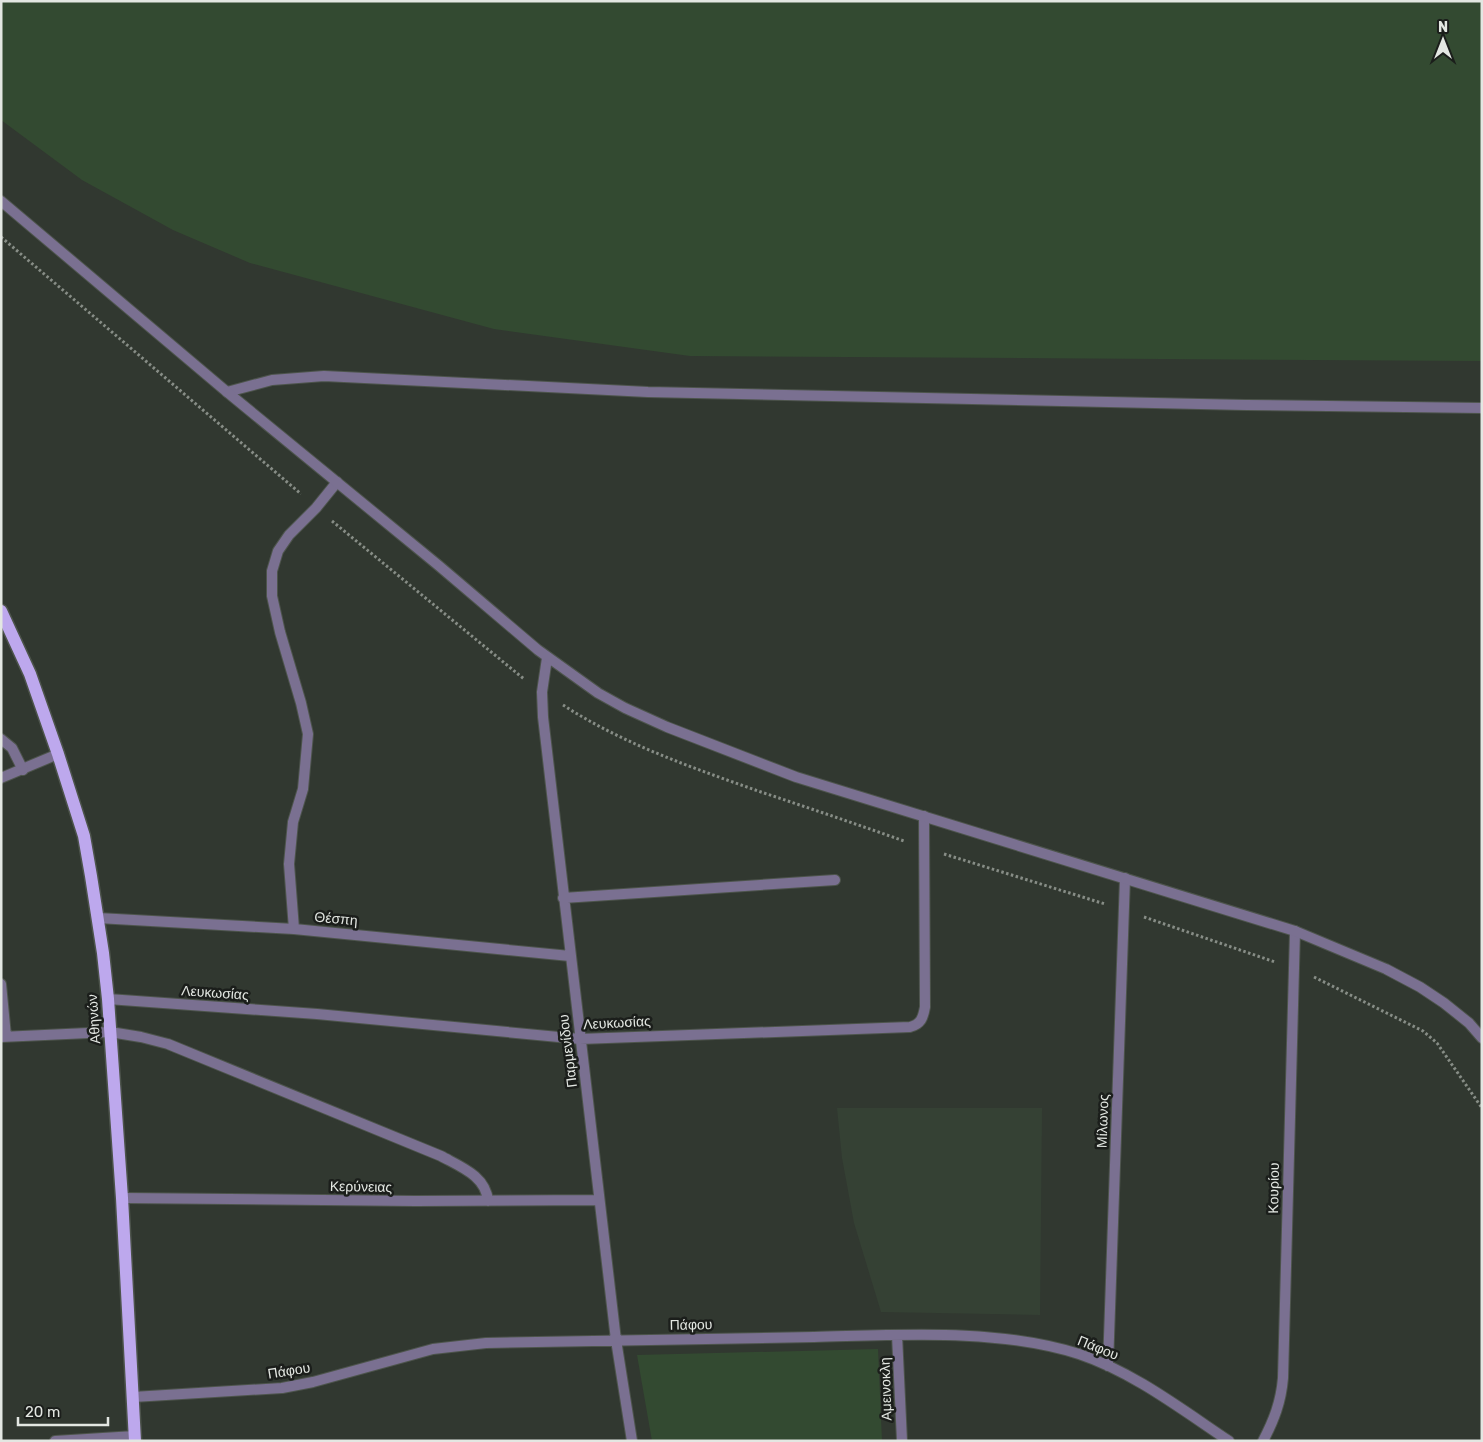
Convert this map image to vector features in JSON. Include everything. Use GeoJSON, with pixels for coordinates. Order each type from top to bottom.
{"type":"FeatureCollection","features":[{"type":"Feature","properties":{"kind":"main road","name":"Αθηνών"},"geometry":{"type":"LineString","coordinates":[[1,611],[30,674],[84,836],[98,918],[108,999],[122,1198],[135,1439]]}},
{"type":"Feature","properties":{"kind":"street"},"geometry":{"type":"LineString","coordinates":[[1,201],[547,658],[598,693],[667,728],[796,777],[1295,931],[1386,969],[1420,987],[1469,1023],[1482,1038]]}},
{"type":"Feature","properties":{"kind":"street"},"geometry":{"type":"LineString","coordinates":[[227,392],[272,380],[324,376],[648,392],[1482,408]]}},
{"type":"Feature","properties":{"kind":"street"},"geometry":{"type":"LineString","coordinates":[[294,929],[289,864],[293,822],[303,789],[308,734],[272,596],[272,570],[278,551],[289,535],[316,508],[337,482]]}},
{"type":"Feature","properties":{"kind":"street","name":"Παρμενίδου"},"geometry":{"type":"LineString","coordinates":[[547,658],[542,692],[543,716],[616,1340],[632,1441]]}},
{"type":"Feature","properties":{"kind":"street"},"geometry":{"type":"LineString","coordinates":[[1,740],[12,748],[23,770]]}},
{"type":"Feature","properties":{"kind":"street"},"geometry":{"type":"LineString","coordinates":[[1,778],[58,754]]}},
{"type":"Feature","properties":{"kind":"street","name":"Λευκωσίας"},"geometry":{"type":"LineString","coordinates":[[108,999],[317,1014],[580,1039],[877,1029],[917,1025],[923,1016],[925,1008],[924,816]]}},
{"type":"Feature","properties":{"kind":"street","name":"Μίλωνος"},"geometry":{"type":"LineString","coordinates":[[1108,1366],[1125,878]]}},
{"type":"Feature","properties":{"kind":"street"},"geometry":{"type":"LineString","coordinates":[[563,898],[835,880]]}},
{"type":"Feature","properties":{"kind":"street","name":"Θέσπη"},"geometry":{"type":"LineString","coordinates":[[98,918],[294,929],[570,956]]}},
{"type":"Feature","properties":{"kind":"street","name":"Κουρίου"},"geometry":{"type":"LineString","coordinates":[[1263,1441],[1282,1396],[1284,1378],[1295,931]]}},
{"type":"Feature","properties":{"kind":"street"},"geometry":{"type":"LineString","coordinates":[[1,984],[4,1037],[110,1032],[168,1044],[441,1156],[471,1173],[482,1182],[487,1192],[488,1201]]}},
{"type":"Feature","properties":{"kind":"street","name":"Κερύνειας"},"geometry":{"type":"LineString","coordinates":[[122,1198],[599,1200]]}},
{"type":"Feature","properties":{"kind":"street","name":"Πάφου"},"geometry":{"type":"LineString","coordinates":[[133,1397],[282,1388],[321,1380],[433,1349],[477,1344],[898,1335],[981,1337],[1026,1341],[1053,1347],[1108,1366],[1132,1378],[1229,1441]]}},
{"type":"Feature","properties":{"kind":"street","name":"Αμεινοκλη"},"geometry":{"type":"LineString","coordinates":[[898,1335],[902,1441]]}},
{"type":"Feature","properties":{"kind":"street"},"geometry":{"type":"LineString","coordinates":[[55,1441],[135,1439]]}},
{"type":"Feature","properties":{"kind":"path"},"geometry":{"type":"LineString","coordinates":[[1,237],[316,508],[514,671],[542,692],[591,723],[664,756],[716,776],[924,848],[1124,910],[1293,968],[1324,981],[1424,1031],[1437,1043],[1482,1108]]}},
{"type":"Feature","properties":{"kind":"shaded area"},"geometry":{"type":"Polygon","coordinates":[[[837,1108],[1042,1108],[1040,1315],[881,1312],[854,1223],[842,1158],[837,1108]]]}},
{"type":"Feature","properties":{"kind":"green space"},"geometry":{"type":"Polygon","coordinates":[[[1,1],[1482,1],[1482,361],[690,356],[494,329],[250,263],[173,230],[82,180],[1,120],[1,1]]]}},
{"type":"Feature","properties":{"kind":"green space"},"geometry":{"type":"Polygon","coordinates":[[[878,1349],[882,1441],[652,1441],[637,1355],[878,1349]]]}}]}
